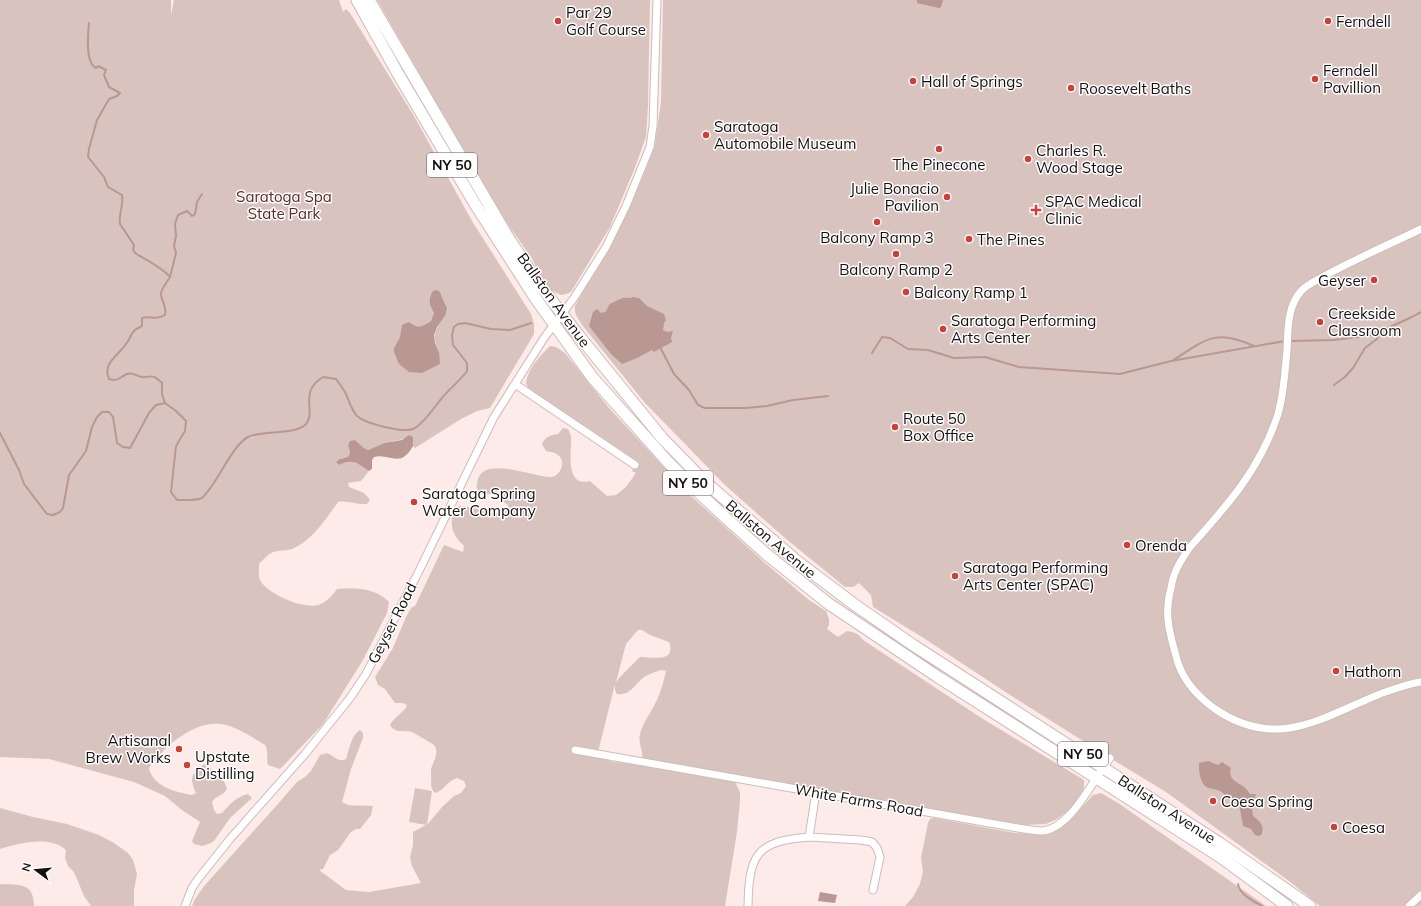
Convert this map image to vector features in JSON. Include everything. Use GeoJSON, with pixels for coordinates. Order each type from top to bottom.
{"type":"FeatureCollection","features":[{"type":"Feature","properties":{"kind":"highway","name":"Ballston Avenue"},"geometry":{"type":"LineString","coordinates":[[357,0],[397,72],[475,204],[536,299],[592,378],[667,461],[765,553],[829,604],[938,677],[1222,858],[1287,906]]}},
{"type":"Feature","properties":{"kind":"highway","name":"Ballston Avenue"},"geometry":{"type":"LineString","coordinates":[[369,0],[509,239],[539,284],[662,438],[705,482],[762,532],[823,582],[861,609],[913,645],[1107,762],[1310,906]]}},
{"type":"Feature","properties":{"kind":"street","name":"Geyser Road"},"geometry":{"type":"LineString","coordinates":[[185,906],[198,878],[304,754],[350,698],[366,674],[494,417],[555,324],[574,298],[606,247],[626,206],[650,147],[653,126],[656,0]]}},
{"type":"Feature","properties":{"kind":"street"},"geometry":{"type":"LineString","coordinates":[[1421,229],[1400,242],[1325,276],[1302,290],[1294,303],[1290,315],[1285,377],[1279,412],[1272,430],[1261,454],[1244,484],[1190,547],[1174,573],[1167,610],[1168,628],[1177,663],[1186,680],[1208,704],[1236,722],[1260,728],[1293,728],[1317,722],[1399,687],[1421,682]]}},
{"type":"Feature","properties":{"kind":"street"},"geometry":{"type":"LineString","coordinates":[[1325,276],[1328,283]]}},
{"type":"Feature","properties":{"kind":"street"},"geometry":{"type":"LineString","coordinates":[[515,384],[635,465]]}},
{"type":"Feature","properties":{"kind":"street","name":"White Farms Road"},"geometry":{"type":"LineString","coordinates":[[575,750],[1042,831],[1057,827],[1072,814],[1107,762]]}},
{"type":"Feature","properties":{"kind":"street"},"geometry":{"type":"LineString","coordinates":[[809,837],[816,792]]}},
{"type":"Feature","properties":{"kind":"street"},"geometry":{"type":"LineString","coordinates":[[748,906],[749,880],[752,865],[755,859],[768,846],[784,839],[809,837],[872,842],[878,848],[880,857],[873,890]]}},
{"type":"Feature","properties":{"kind":"street"},"geometry":{"type":"LineString","coordinates":[[1409,906],[1421,896]]}},
{"type":"Feature","properties":{"kind":"green space","name":"Saratoga Spa State Park"},"geometry":{"type":"Polygon","coordinates":[[[0,0],[171,0],[171,15],[174,0],[339,0],[343,12],[346,9],[350,13],[414,116],[472,221],[531,314],[534,324],[534,334],[490,408],[477,411],[461,419],[415,448],[413,446],[413,437],[384,443],[368,450],[355,440],[348,445],[350,453],[348,457],[340,459],[339,465],[348,462],[355,462],[369,471],[361,481],[348,483],[349,487],[364,493],[370,500],[367,504],[338,502],[318,529],[306,541],[292,549],[273,552],[259,564],[259,578],[264,585],[277,595],[295,603],[311,606],[318,605],[329,598],[337,589],[351,588],[372,591],[384,597],[389,602],[387,613],[363,660],[323,724],[280,769],[268,765],[267,750],[265,745],[238,729],[220,724],[210,724],[200,727],[180,737],[162,752],[149,768],[155,780],[166,788],[192,795],[196,793],[192,783],[192,777],[204,764],[215,772],[226,785],[226,791],[212,802],[214,810],[217,814],[222,813],[240,797],[248,794],[252,798],[230,818],[214,841],[202,846],[194,844],[192,841],[200,822],[165,796],[134,782],[49,759],[0,757],[0,0]],[[430,306],[434,313],[431,321],[420,326],[415,326],[409,322],[394,348],[439,352],[435,341],[435,333],[445,316],[430,306]]]}},
{"type":"Feature","properties":{"kind":"green space"},"geometry":{"type":"Polygon","coordinates":[[[377,0],[650,0],[646,137],[610,227],[571,292],[561,295],[552,291],[537,270],[533,260],[506,222],[480,179],[377,0]]]}},
{"type":"Feature","properties":{"kind":"green space"},"geometry":{"type":"Polygon","coordinates":[[[663,0],[1421,0],[1421,906],[1320,906],[1289,881],[1166,792],[1010,695],[922,637],[873,607],[871,595],[859,583],[853,587],[845,587],[785,538],[726,486],[645,403],[582,325],[576,315],[575,306],[618,230],[642,179],[655,145],[661,102],[663,0]]]}},
{"type":"Feature","properties":{"kind":"green space"},"geometry":{"type":"Polygon","coordinates":[[[550,346],[556,347],[565,353],[609,408],[690,495],[764,562],[809,600],[826,611],[829,619],[827,629],[838,637],[847,631],[860,636],[863,640],[983,719],[1084,780],[1084,788],[1078,800],[1068,811],[1057,819],[1046,824],[1022,825],[785,785],[734,780],[740,792],[740,801],[737,832],[725,906],[192,906],[205,885],[297,782],[311,771],[320,755],[327,753],[339,760],[346,759],[352,739],[360,730],[363,733],[363,738],[351,769],[342,802],[349,805],[373,806],[371,815],[360,829],[356,829],[351,832],[338,850],[330,855],[323,869],[319,870],[346,890],[369,892],[421,883],[412,866],[410,857],[413,845],[413,832],[426,825],[409,822],[415,788],[432,791],[427,825],[442,807],[454,796],[461,793],[466,786],[464,781],[457,778],[438,792],[435,793],[433,791],[431,786],[431,769],[436,757],[436,748],[433,744],[412,732],[397,731],[392,728],[390,725],[407,705],[403,703],[395,703],[385,689],[378,685],[375,677],[393,648],[411,608],[415,606],[444,545],[463,552],[464,546],[457,538],[453,530],[452,518],[454,511],[459,506],[493,513],[504,512],[509,509],[508,505],[501,500],[498,492],[492,494],[482,494],[478,491],[478,479],[482,472],[490,469],[511,469],[550,477],[557,475],[562,465],[561,458],[555,453],[546,451],[542,444],[546,438],[558,434],[563,428],[568,429],[571,436],[571,467],[576,479],[582,482],[590,481],[607,496],[616,495],[626,487],[636,473],[632,471],[637,461],[529,389],[526,384],[531,368],[538,358],[550,346]],[[638,630],[626,644],[616,682],[640,657],[656,658],[666,656],[671,649],[669,642],[650,635],[642,630],[638,630]],[[662,670],[646,676],[626,693],[617,694],[615,684],[597,756],[613,762],[641,764],[643,756],[639,738],[644,723],[656,702],[661,689],[666,671],[662,670]]]}},
{"type":"Feature","properties":{"kind":"green space"},"geometry":{"type":"Polygon","coordinates":[[[1101,793],[1118,803],[1266,906],[905,906],[913,897],[920,884],[923,871],[921,858],[930,819],[934,818],[1015,833],[1040,835],[1051,834],[1060,829],[1072,818],[1093,795],[1101,793]]]}},
{"type":"Feature","properties":{"kind":"green space"},"geometry":{"type":"Polygon","coordinates":[[[0,808],[67,824],[99,835],[128,853],[133,860],[137,874],[134,890],[134,906],[91,906],[84,896],[74,872],[68,866],[65,858],[66,850],[60,845],[34,842],[0,849],[0,808]]]}},
{"type":"Feature","properties":{"kind":"green space"},"geometry":{"type":"Polygon","coordinates":[[[0,884],[24,886],[31,893],[34,906],[0,906],[0,884]]]}},
{"type":"Feature","properties":{"kind":"shaded area"},"geometry":{"type":"Polygon","coordinates":[[[916,0],[943,0],[941,7],[939,8],[917,3],[916,0]]]}},
{"type":"Feature","properties":{"kind":"shaded area"},"geometry":{"type":"Polygon","coordinates":[[[437,290],[440,292],[447,308],[445,316],[437,327],[434,335],[435,343],[439,352],[440,364],[422,373],[409,372],[399,364],[394,348],[400,337],[402,325],[409,322],[415,326],[420,326],[431,321],[434,313],[430,305],[430,299],[433,291],[437,290]]]}},
{"type":"Feature","properties":{"kind":"shaded area"},"geometry":{"type":"Polygon","coordinates":[[[623,298],[639,298],[647,306],[664,314],[666,320],[663,330],[667,332],[673,331],[671,338],[672,342],[654,352],[652,350],[622,364],[611,354],[589,326],[593,312],[597,309],[603,313],[610,304],[623,298]]]}},
{"type":"Feature","properties":{"kind":"shaded area"},"geometry":{"type":"Polygon","coordinates":[[[409,435],[413,437],[413,446],[404,457],[395,459],[380,456],[374,457],[372,460],[372,469],[369,471],[355,462],[348,462],[339,465],[336,462],[340,459],[348,457],[350,453],[348,445],[350,441],[355,440],[368,450],[384,443],[402,440],[409,435]]]}},
{"type":"Feature","properties":{"kind":"shaded area"},"geometry":{"type":"Polygon","coordinates":[[[1208,761],[1218,765],[1222,762],[1231,768],[1231,777],[1244,787],[1250,794],[1256,794],[1252,807],[1253,816],[1261,824],[1262,834],[1259,836],[1255,835],[1251,829],[1243,826],[1239,803],[1227,799],[1221,791],[1209,788],[1202,782],[1199,763],[1208,761]]]}},
{"type":"Feature","properties":{"kind":"shaded area"},"geometry":{"type":"Polygon","coordinates":[[[820,892],[837,895],[835,903],[818,901],[820,892]]]}},
{"type":"Feature","properties":{"kind":"waterway"},"geometry":{"type":"LineString","coordinates":[[89,23],[88,48],[92,65],[96,68],[98,66],[106,70],[104,75],[109,87],[120,93],[109,99],[97,120],[88,157],[104,177],[108,187],[122,195],[120,224],[134,245],[133,249],[135,253],[167,273],[170,277],[161,292],[165,306],[165,315],[159,318],[142,318],[142,326],[133,332],[126,344],[109,364],[107,373],[109,379],[112,380],[117,380],[127,374],[142,377],[155,377],[162,383],[162,394],[165,403]]}},
{"type":"Feature","properties":{"kind":"waterway"},"geometry":{"type":"LineString","coordinates":[[170,277],[176,253],[174,246],[176,236],[175,224],[178,215],[187,211],[192,216],[195,214],[197,202],[202,194]]}},
{"type":"Feature","properties":{"kind":"waterway"},"geometry":{"type":"LineString","coordinates":[[1289,341],[1334,340],[1372,335],[1421,312]]}},
{"type":"Feature","properties":{"kind":"waterway"},"geometry":{"type":"LineString","coordinates":[[0,433],[19,470],[24,484],[47,514],[53,515],[60,512],[63,508],[69,475],[86,451],[92,427],[97,417],[102,412],[109,412],[113,417],[117,443],[123,447],[130,448],[149,413],[156,405],[165,403],[186,421],[185,431],[176,446],[171,492],[177,500],[199,499],[204,497],[237,447],[248,437],[293,430],[305,425],[310,414],[309,396],[311,389],[315,383],[323,377],[336,379],[345,392],[353,411],[362,419],[376,425],[393,429],[413,429],[425,419],[445,394],[467,371],[467,363],[453,345],[452,335],[454,327],[458,324],[465,323],[491,329],[510,330],[531,323]]}},
{"type":"Feature","properties":{"kind":"waterway"},"geometry":{"type":"LineString","coordinates":[[1334,385],[1345,377],[1353,368],[1365,348],[1377,339],[1381,331]]}},
{"type":"Feature","properties":{"kind":"waterway"},"geometry":{"type":"LineString","coordinates":[[872,353],[882,337],[890,338],[908,349],[928,350],[954,358],[985,357],[1019,367],[1120,374],[1171,361],[1285,341]]}},
{"type":"Feature","properties":{"kind":"waterway"},"geometry":{"type":"LineString","coordinates":[[1172,361],[1202,342],[1219,337],[1229,338],[1254,346]]}},
{"type":"Feature","properties":{"kind":"waterway"},"geometry":{"type":"LineString","coordinates":[[660,347],[674,374],[689,390],[698,405],[705,408],[746,408],[767,406],[793,400],[828,396]]}},
{"type":"Feature","properties":{"kind":"waterway"},"geometry":{"type":"LineString","coordinates":[[1238,884],[1239,888],[1244,894],[1262,906]]}},
{"type":"Feature","properties":{"kind":"place","name":"Par 29 Golf Course"},"geometry":{"type":"Point","coordinates":[558,21]}},
{"type":"Feature","properties":{"kind":"place","name":"Ferndell"},"geometry":{"type":"Point","coordinates":[1328,21]}},
{"type":"Feature","properties":{"kind":"place","name":"Ferndell Pavillion"},"geometry":{"type":"Point","coordinates":[1315,79]}},
{"type":"Feature","properties":{"kind":"place","name":"Hall of Springs"},"geometry":{"type":"Point","coordinates":[913,81]}},
{"type":"Feature","properties":{"kind":"place","name":"Roosevelt Baths"},"geometry":{"type":"Point","coordinates":[1071,88]}},
{"type":"Feature","properties":{"kind":"place","name":"Saratoga Automobile Museum"},"geometry":{"type":"Point","coordinates":[706,135]}},
{"type":"Feature","properties":{"kind":"place","name":"The Pinecone"},"geometry":{"type":"Point","coordinates":[939,149]}},
{"type":"Feature","properties":{"kind":"place","name":"Charles R. Wood Stage"},"geometry":{"type":"Point","coordinates":[1028,159]}},
{"type":"Feature","properties":{"kind":"place","name":"Julie Bonacio Pavilion"},"geometry":{"type":"Point","coordinates":[947,197]}},
{"type":"Feature","properties":{"kind":"place","name":"SPAC Medical Clinic"},"geometry":{"type":"Point","coordinates":[1036,210]}},
{"type":"Feature","properties":{"kind":"place","name":"Balcony Ramp 3"},"geometry":{"type":"Point","coordinates":[877,222]}},
{"type":"Feature","properties":{"kind":"place","name":"The Pines"},"geometry":{"type":"Point","coordinates":[969,239]}},
{"type":"Feature","properties":{"kind":"place","name":"Balcony Ramp 2"},"geometry":{"type":"Point","coordinates":[896,254]}},
{"type":"Feature","properties":{"kind":"place","name":"Geyser"},"geometry":{"type":"Point","coordinates":[1374,280]}},
{"type":"Feature","properties":{"kind":"place","name":"Balcony Ramp 1"},"geometry":{"type":"Point","coordinates":[906,292]}},
{"type":"Feature","properties":{"kind":"place","name":"Creekside Classroom"},"geometry":{"type":"Point","coordinates":[1320,322]}},
{"type":"Feature","properties":{"kind":"place","name":"Saratoga Performing Arts Center"},"geometry":{"type":"Point","coordinates":[943,329]}},
{"type":"Feature","properties":{"kind":"place","name":"Route 50 Box Office"},"geometry":{"type":"Point","coordinates":[895,427]}},
{"type":"Feature","properties":{"kind":"place","name":"Saratoga Spring Water Company"},"geometry":{"type":"Point","coordinates":[414,502]}},
{"type":"Feature","properties":{"kind":"place","name":"Orenda"},"geometry":{"type":"Point","coordinates":[1127,545]}},
{"type":"Feature","properties":{"kind":"place","name":"Saratoga Performing Arts Center (SPAC)"},"geometry":{"type":"Point","coordinates":[955,576]}},
{"type":"Feature","properties":{"kind":"place","name":"Hathorn"},"geometry":{"type":"Point","coordinates":[1336,671]}},
{"type":"Feature","properties":{"kind":"place","name":"Artisanal Brew Works"},"geometry":{"type":"Point","coordinates":[179,749]}},
{"type":"Feature","properties":{"kind":"place","name":"Upstate Distilling"},"geometry":{"type":"Point","coordinates":[187,765]}},
{"type":"Feature","properties":{"kind":"place","name":"Coesa Spring"},"geometry":{"type":"Point","coordinates":[1213,801]}},
{"type":"Feature","properties":{"kind":"place","name":"Coesa"},"geometry":{"type":"Point","coordinates":[1334,827]}}]}
